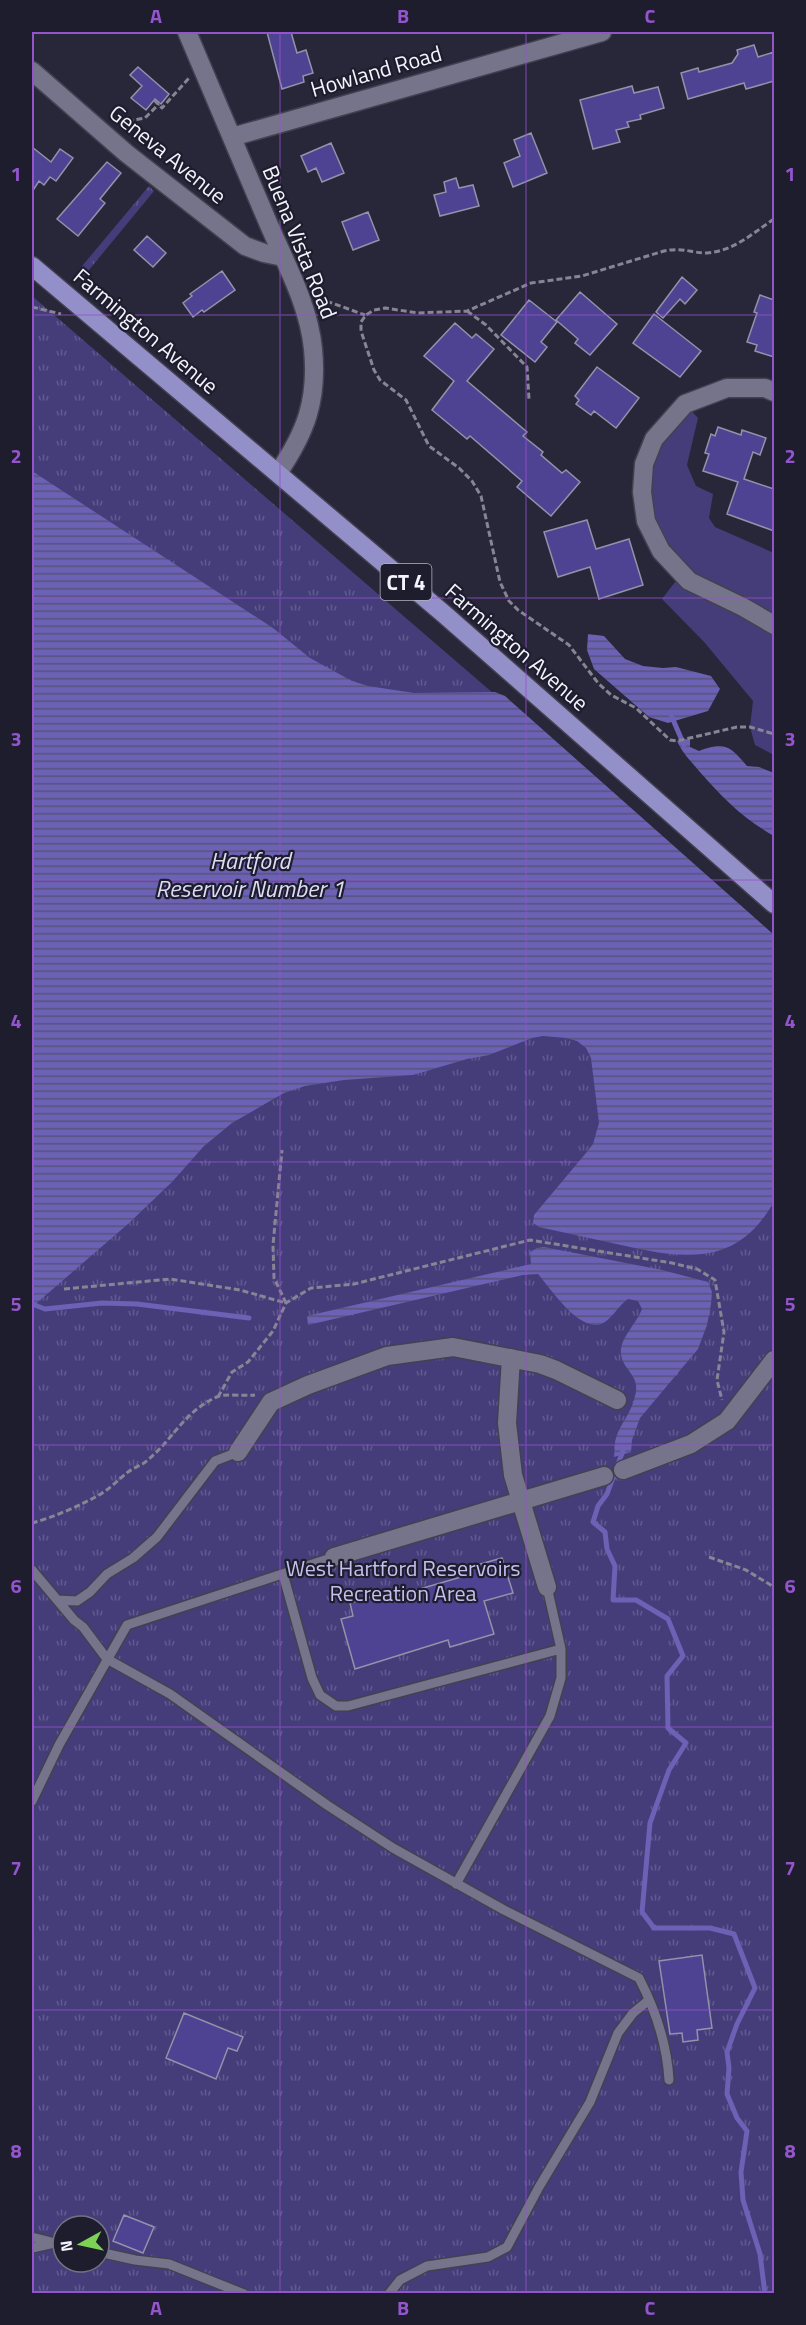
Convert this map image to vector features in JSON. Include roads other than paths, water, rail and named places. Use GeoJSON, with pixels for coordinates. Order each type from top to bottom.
{"type":"FeatureCollection","features":[{"type":"Feature","properties":{"kind":"main road","name":"Farmington Avenue"},"geometry":{"type":"LineString","coordinates":[[32,266],[444,614],[774,904]]}},
{"type":"Feature","properties":{"kind":"street","name":"Buena Vista Road"},"geometry":{"type":"LineString","coordinates":[[187,32],[298,293],[312,339],[314,362],[312,402],[300,437],[278,473]]}},
{"type":"Feature","properties":{"kind":"street","name":"Howland Road"},"geometry":{"type":"LineString","coordinates":[[231,137],[602,32]]}},
{"type":"Feature","properties":{"kind":"street","name":"Geneva Avenue"},"geometry":{"type":"LineString","coordinates":[[32,71],[126,153],[245,246],[264,254],[283,257]]}},
{"type":"Feature","properties":{"kind":"street"},"geometry":{"type":"LineString","coordinates":[[774,392],[765,388],[727,388],[685,404],[654,439],[644,464],[642,492],[646,521],[662,551],[689,581],[743,607],[774,626]]}},
{"type":"Feature","properties":{"kind":"street"},"geometry":{"type":"LineString","coordinates":[[238,1452],[271,1402],[308,1385],[387,1356],[453,1347],[512,1358],[556,1370],[617,1400]]}},
{"type":"Feature","properties":{"kind":"street"},"geometry":{"type":"LineString","coordinates":[[512,1358],[507,1423],[513,1475],[547,1587]]}},
{"type":"Feature","properties":{"kind":"street"},"geometry":{"type":"LineString","coordinates":[[622,1470],[691,1444],[728,1422],[774,1360]]}},
{"type":"Feature","properties":{"kind":"street"},"geometry":{"type":"LineString","coordinates":[[334,1557],[604,1476]]}},
{"type":"Feature","properties":{"kind":"lane"},"geometry":{"type":"LineString","coordinates":[[57,1600],[77,1601],[90,1592],[107,1574],[133,1558],[157,1537],[215,1461],[238,1452]]}},
{"type":"Feature","properties":{"kind":"lane"},"geometry":{"type":"LineString","coordinates":[[604,1476],[622,1470]]}},
{"type":"Feature","properties":{"kind":"lane"},"geometry":{"type":"LineString","coordinates":[[32,1801],[59,1744],[127,1625],[334,1557]]}},
{"type":"Feature","properties":{"kind":"lane"},"geometry":{"type":"LineString","coordinates":[[32,1570],[74,1620],[83,1627],[107,1659],[170,1694],[327,1806],[393,1848],[504,1910],[639,1978],[649,2000],[667,2058],[669,2080]]}},
{"type":"Feature","properties":{"kind":"lane"},"geometry":{"type":"LineString","coordinates":[[282,1574],[312,1678],[320,1695],[336,1706],[348,1706],[561,1649]]}},
{"type":"Feature","properties":{"kind":"lane"},"geometry":{"type":"LineString","coordinates":[[456,1884],[550,1716],[561,1678],[561,1649],[547,1587]]}},
{"type":"Feature","properties":{"kind":"lane"},"geometry":{"type":"LineString","coordinates":[[389,2294],[400,2280],[427,2266],[488,2257],[507,2247],[539,2187],[591,2102],[618,2033],[633,2013],[649,2000]]}},
{"type":"Feature","properties":{"kind":"lane"},"geometry":{"type":"LineString","coordinates":[[32,2237],[51,2242]]}},
{"type":"Feature","properties":{"kind":"lane"},"geometry":{"type":"LineString","coordinates":[[32,2248],[51,2245]]}},
{"type":"Feature","properties":{"kind":"lane"},"geometry":{"type":"LineString","coordinates":[[111,2255],[169,2264],[244,2294]]}},
{"type":"Feature","properties":{"kind":"water","name":"Hartford Reservoir Number 1"},"geometry":{"type":"Polygon","coordinates":[[[32,471],[273,628],[310,658],[352,681],[368,686],[414,693],[495,692],[505,696],[774,935],[774,1202],[753,1230],[730,1246],[714,1252],[680,1255],[593,1239],[539,1227],[533,1223],[534,1215],[593,1144],[599,1123],[591,1058],[586,1048],[577,1041],[543,1036],[489,1055],[413,1075],[344,1080],[305,1086],[284,1093],[232,1123],[204,1146],[172,1182],[128,1224],[32,1307],[32,471]]]}},
{"type":"Feature","properties":{"kind":"water"},"geometry":{"type":"Polygon","coordinates":[[[588,634],[604,636],[625,659],[643,666],[676,667],[711,676],[720,689],[708,711],[668,723],[649,717],[594,669],[587,650],[588,634]]]}},
{"type":"Feature","properties":{"kind":"water"},"geometry":{"type":"Polygon","coordinates":[[[690,738],[690,747],[699,751],[715,746],[726,747],[747,766],[759,767],[774,773],[774,836],[734,807],[699,771],[677,741],[690,738]]]}},
{"type":"Feature","properties":{"kind":"water"},"geometry":{"type":"Polygon","coordinates":[[[544,1247],[662,1270],[708,1282],[712,1292],[711,1304],[707,1325],[698,1349],[640,1418],[632,1440],[631,1452],[614,1457],[616,1438],[631,1407],[636,1389],[634,1378],[622,1360],[621,1348],[642,1309],[638,1301],[628,1299],[605,1322],[596,1325],[587,1323],[559,1300],[538,1274],[523,1275],[308,1325],[307,1316],[531,1264],[530,1252],[544,1247]]]}},
{"type":"Feature","properties":{"kind":"waterway"},"geometry":{"type":"LineString","coordinates":[[671,715],[684,745]]}},
{"type":"Feature","properties":{"kind":"waterway"},"geometry":{"type":"LineString","coordinates":[[32,1304],[45,1309],[102,1303],[137,1304],[249,1318]]}},
{"type":"Feature","properties":{"kind":"waterway"},"geometry":{"type":"LineString","coordinates":[[624,1448],[607,1494],[598,1506],[593,1522],[605,1532],[607,1549],[615,1566],[613,1600],[636,1600],[668,1619],[683,1656],[667,1676],[668,1728],[686,1743],[669,1770],[650,1823],[642,1912],[654,1928],[710,1928],[734,1934],[755,1988],[737,2024],[727,2052],[729,2068],[727,2094],[737,2118],[747,2131],[741,2172],[743,2200],[760,2254],[765,2294]]}},
{"type":"Feature","properties":{"kind":"park label","name":"West Hartford Reservoirs Recreation Area"},"geometry":{"type":"Point","coordinates":[403,1580]}}]}
